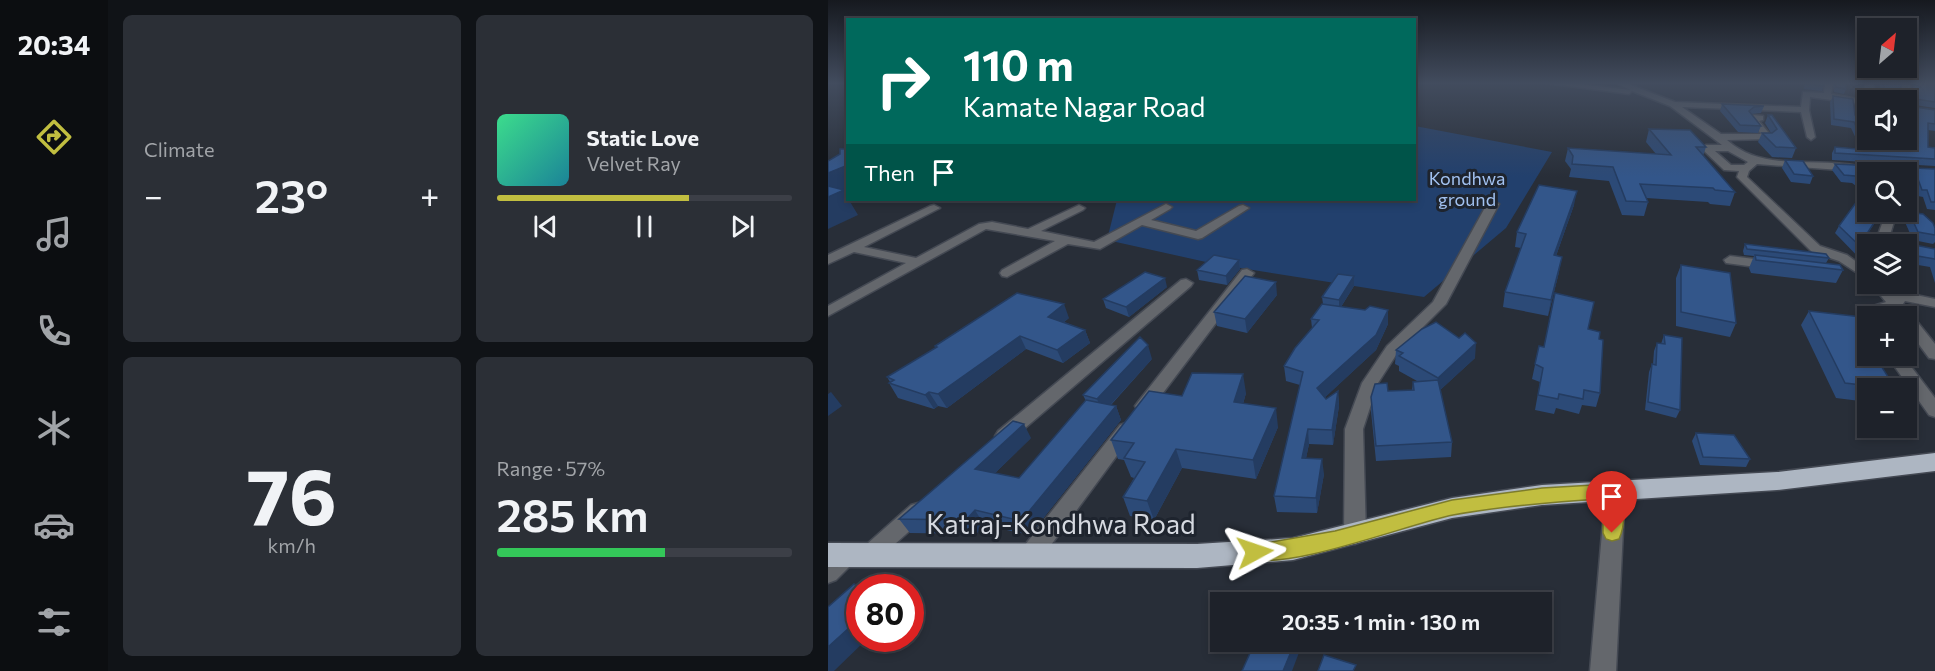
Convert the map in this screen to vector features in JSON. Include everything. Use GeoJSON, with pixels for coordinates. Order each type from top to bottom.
{"type":"FeatureCollection","features":[{"type":"Feature","properties":{"kind":"highway","name":"Katraj-Kondhwa Road"},"geometry":{"type":"LineString","coordinates":[[848,555],[1197,556],[1293,549],[1355,535],[1452,508],[1542,495],[1778,481],[1935,462]]}},
{"type":"Feature","properties":{"kind":"street"},"geometry":{"type":"LineString","coordinates":[[1687,114],[1719,137],[1751,165]]}},
{"type":"Feature","properties":{"kind":"street"},"geometry":{"type":"LineString","coordinates":[[1806,114],[1811,137]]}},
{"type":"Feature","properties":{"kind":"street"},"geometry":{"type":"LineString","coordinates":[[1719,137],[1765,138],[1768,136],[1753,118],[1784,119]]}},
{"type":"Feature","properties":{"kind":"street"},"geometry":{"type":"LineString","coordinates":[[1730,148],[1706,148],[1728,168],[1751,165],[1857,168]]}},
{"type":"Feature","properties":{"kind":"street"},"geometry":{"type":"LineString","coordinates":[[1751,165],[1742,177],[1795,230],[1816,249],[1843,258],[1857,268]]}},
{"type":"Feature","properties":{"kind":"street"},"geometry":{"type":"LineString","coordinates":[[1355,535],[1354,429],[1370,383],[1392,349],[1439,304],[1493,204]]}},
{"type":"Feature","properties":{"kind":"street"},"geometry":{"type":"LineString","coordinates":[[828,312],[983,226],[1096,246],[1166,207]]}},
{"type":"Feature","properties":{"kind":"street"},"geometry":{"type":"LineString","coordinates":[[828,260],[934,208]]}},
{"type":"Feature","properties":{"kind":"street"},"geometry":{"type":"LineString","coordinates":[[1029,233],[1079,208]]}},
{"type":"Feature","properties":{"kind":"street"},"geometry":{"type":"LineString","coordinates":[[1141,221],[1198,235],[1243,208]]}},
{"type":"Feature","properties":{"kind":"street"},"geometry":{"type":"LineString","coordinates":[[1007,273],[1065,242]]}},
{"type":"Feature","properties":{"kind":"street"},"geometry":{"type":"LineString","coordinates":[[852,248],[917,262]]}},
{"type":"Feature","properties":{"kind":"street"},"geometry":{"type":"LineString","coordinates":[[1730,260],[1787,266]]}},
{"type":"Feature","properties":{"kind":"street"},"geometry":{"type":"LineString","coordinates":[[1844,272],[1857,275]]}},
{"type":"Feature","properties":{"kind":"street"},"geometry":{"type":"LineString","coordinates":[[1029,557],[1247,273]]}},
{"type":"Feature","properties":{"kind":"street"},"geometry":{"type":"LineString","coordinates":[[990,448],[1186,283]]}},
{"type":"Feature","properties":{"kind":"street"},"geometry":{"type":"LineString","coordinates":[[1881,306],[1901,294],[1935,303]]}},
{"type":"Feature","properties":{"kind":"street"},"geometry":{"type":"LineString","coordinates":[[1917,331],[1935,354]]}},
{"type":"Feature","properties":{"kind":"street"},"geometry":{"type":"LineString","coordinates":[[1902,366],[1935,411]]}},
{"type":"Feature","properties":{"kind":"street"},"geometry":{"type":"LineString","coordinates":[[1603,671],[1614,510],[1611,491]]}},
{"type":"Feature","properties":{"kind":"street"},"geometry":{"type":"LineString","coordinates":[[828,573],[848,555],[929,501]]}},
{"type":"Feature","properties":{"kind":"green space","name":"Kondhwa ground"},"geometry":{"type":"Polygon","coordinates":[[[1416,126],[1552,152],[1506,228],[1424,297],[1215,264],[1107,240],[1117,201],[1416,201],[1416,126]]]}},
{"type":"Feature","properties":{"kind":"building"},"geometry":{"type":"Polygon","coordinates":[[[1731,114],[1752,114],[1761,126],[1740,125],[1731,114]]]}},
{"type":"Feature","properties":{"kind":"building"},"geometry":{"type":"Polygon","coordinates":[[[1834,114],[1857,115],[1857,128],[1854,122],[1834,119],[1834,114]]]}},
{"type":"Feature","properties":{"kind":"building"},"geometry":{"type":"Polygon","coordinates":[[[1917,114],[1935,114],[1935,124],[1928,123],[1928,147],[1935,148],[1935,159],[1835,153],[1835,147],[1857,150],[1917,150],[1917,114]]]}},
{"type":"Feature","properties":{"kind":"building"},"geometry":{"type":"Polygon","coordinates":[[[1768,115],[1772,115],[1796,148],[1776,147],[1762,133],[1772,133],[1777,129],[1768,115]]]}},
{"type":"Feature","properties":{"kind":"building"},"geometry":{"type":"Polygon","coordinates":[[[1649,129],[1690,130],[1706,147],[1696,147],[1735,192],[1713,188],[1640,184],[1648,202],[1626,201],[1613,167],[1572,164],[1573,156],[1568,148],[1671,155],[1649,129]]]}},
{"type":"Feature","properties":{"kind":"building"},"geometry":{"type":"Polygon","coordinates":[[[840,149],[846,149],[846,166],[828,173],[828,161],[840,154],[840,149]]]}},
{"type":"Feature","properties":{"kind":"building"},"geometry":{"type":"Polygon","coordinates":[[[1785,160],[1803,161],[1813,176],[1794,174],[1785,160]]]}},
{"type":"Feature","properties":{"kind":"building"},"geometry":{"type":"Polygon","coordinates":[[[1835,164],[1857,165],[1857,177],[1844,175],[1835,164]]]}},
{"type":"Feature","properties":{"kind":"building"},"geometry":{"type":"Polygon","coordinates":[[[1917,168],[1935,169],[1935,202],[1931,202],[1927,190],[1922,190],[1917,176],[1917,168]]]}},
{"type":"Feature","properties":{"kind":"building"},"geometry":{"type":"Polygon","coordinates":[[[1539,185],[1577,191],[1554,255],[1562,257],[1551,300],[1505,292],[1526,234],[1517,232],[1539,185]]]}},
{"type":"Feature","properties":{"kind":"building"},"geometry":{"type":"Polygon","coordinates":[[[828,186],[844,190],[828,197],[828,186]]]}},
{"type":"Feature","properties":{"kind":"building"},"geometry":{"type":"Polygon","coordinates":[[[1857,201],[1857,222],[1874,222],[1868,232],[1876,234],[1857,234],[1857,243],[1839,226],[1857,201]]]}},
{"type":"Feature","properties":{"kind":"building"},"geometry":{"type":"Polygon","coordinates":[[[1917,213],[1923,214],[1933,223],[1935,235],[1918,232],[1914,222],[1917,222],[1917,213]]]}},
{"type":"Feature","properties":{"kind":"building"},"geometry":{"type":"Polygon","coordinates":[[[1745,244],[1826,254],[1829,258],[1747,249],[1745,244]]]}},
{"type":"Feature","properties":{"kind":"building"},"geometry":{"type":"Polygon","coordinates":[[[1917,245],[1935,249],[1935,259],[1917,256],[1917,245]]]}},
{"type":"Feature","properties":{"kind":"building"},"geometry":{"type":"Polygon","coordinates":[[[1214,255],[1239,260],[1226,276],[1197,270],[1214,255]]]}},
{"type":"Feature","properties":{"kind":"building"},"geometry":{"type":"Polygon","coordinates":[[[1755,255],[1840,265],[1843,270],[1756,260],[1755,255]]]}},
{"type":"Feature","properties":{"kind":"building"},"geometry":{"type":"Polygon","coordinates":[[[1681,265],[1730,273],[1736,323],[1681,312],[1681,265]]]}},
{"type":"Feature","properties":{"kind":"building"},"geometry":{"type":"Polygon","coordinates":[[[1145,272],[1165,278],[1126,307],[1103,299],[1145,272]]]}},
{"type":"Feature","properties":{"kind":"building"},"geometry":{"type":"Polygon","coordinates":[[[1338,274],[1354,276],[1339,300],[1322,297],[1338,274]]]}},
{"type":"Feature","properties":{"kind":"building"},"geometry":{"type":"Polygon","coordinates":[[[1245,276],[1276,282],[1245,319],[1214,312],[1245,276]]]}},
{"type":"Feature","properties":{"kind":"building"},"geometry":{"type":"Polygon","coordinates":[[[1017,293],[1064,304],[1048,317],[1085,330],[1057,350],[1020,336],[938,394],[929,392],[925,395],[889,383],[894,380],[887,377],[937,347],[935,346],[1017,293]]]}},
{"type":"Feature","properties":{"kind":"building"},"geometry":{"type":"Polygon","coordinates":[[[1555,293],[1594,302],[1588,329],[1600,332],[1599,339],[1603,340],[1600,393],[1584,390],[1583,399],[1559,394],[1558,399],[1538,395],[1543,368],[1535,364],[1539,346],[1544,347],[1555,293]]]}},
{"type":"Feature","properties":{"kind":"building"},"geometry":{"type":"Polygon","coordinates":[[[1322,304],[1365,310],[1370,306],[1388,310],[1376,335],[1317,388],[1326,399],[1338,391],[1332,430],[1308,429],[1302,458],[1322,459],[1316,498],[1274,496],[1303,372],[1284,366],[1295,348],[1319,320],[1311,319],[1322,304]]]}},
{"type":"Feature","properties":{"kind":"building"},"geometry":{"type":"Polygon","coordinates":[[[1809,311],[1857,316],[1857,366],[1881,366],[1889,378],[1857,378],[1857,384],[1845,383],[1809,311]]]}},
{"type":"Feature","properties":{"kind":"building"},"geometry":{"type":"Polygon","coordinates":[[[1436,322],[1459,338],[1465,333],[1476,343],[1438,378],[1399,356],[1403,353],[1396,350],[1422,329],[1436,322]]]}},
{"type":"Feature","properties":{"kind":"building"},"geometry":{"type":"Polygon","coordinates":[[[1664,335],[1682,338],[1680,410],[1648,402],[1652,364],[1656,365],[1657,343],[1665,344],[1664,335]]]}},
{"type":"Feature","properties":{"kind":"building"},"geometry":{"type":"Polygon","coordinates":[[[1140,337],[1148,345],[1097,399],[1083,395],[1140,337]]]}},
{"type":"Feature","properties":{"kind":"building"},"geometry":{"type":"Polygon","coordinates":[[[1192,373],[1243,374],[1234,402],[1276,408],[1253,460],[1176,449],[1147,501],[1123,497],[1145,462],[1124,458],[1134,443],[1111,440],[1149,391],[1182,396],[1192,373]]]}},
{"type":"Feature","properties":{"kind":"building"},"geometry":{"type":"Polygon","coordinates":[[[1438,380],[1452,442],[1376,446],[1371,397],[1375,384],[1387,383],[1388,391],[1414,390],[1413,382],[1438,380]]]}},
{"type":"Feature","properties":{"kind":"building"},"geometry":{"type":"Polygon","coordinates":[[[1086,400],[1116,406],[1021,521],[975,510],[966,520],[899,519],[1013,421],[1024,424],[975,469],[1019,478],[1086,400]]]}},
{"type":"Feature","properties":{"kind":"building"},"geometry":{"type":"Polygon","coordinates":[[[1696,433],[1734,435],[1750,459],[1703,457],[1696,433]]]}},
{"type":"Feature","properties":{"kind":"building"},"geometry":{"type":"Polygon","coordinates":[[[846,591],[846,631],[828,647],[828,607],[846,591]]]}},
{"type":"Feature","properties":{"kind":"building"},"geometry":{"type":"Polygon","coordinates":[[[1251,652],[1291,652],[1283,671],[1242,671],[1251,652]]]}},
{"type":"Feature","properties":{"kind":"building"},"geometry":{"type":"Polygon","coordinates":[[[1324,655],[1356,665],[1353,671],[1318,671],[1324,655]]]}},
{"type":"Feature","properties":{"kind":"route"},"geometry":{"type":"LineString","coordinates":[[1255,552],[1293,549],[1335,540],[1452,508],[1542,495],[1611,491],[1614,510],[1612,533]]}}]}
